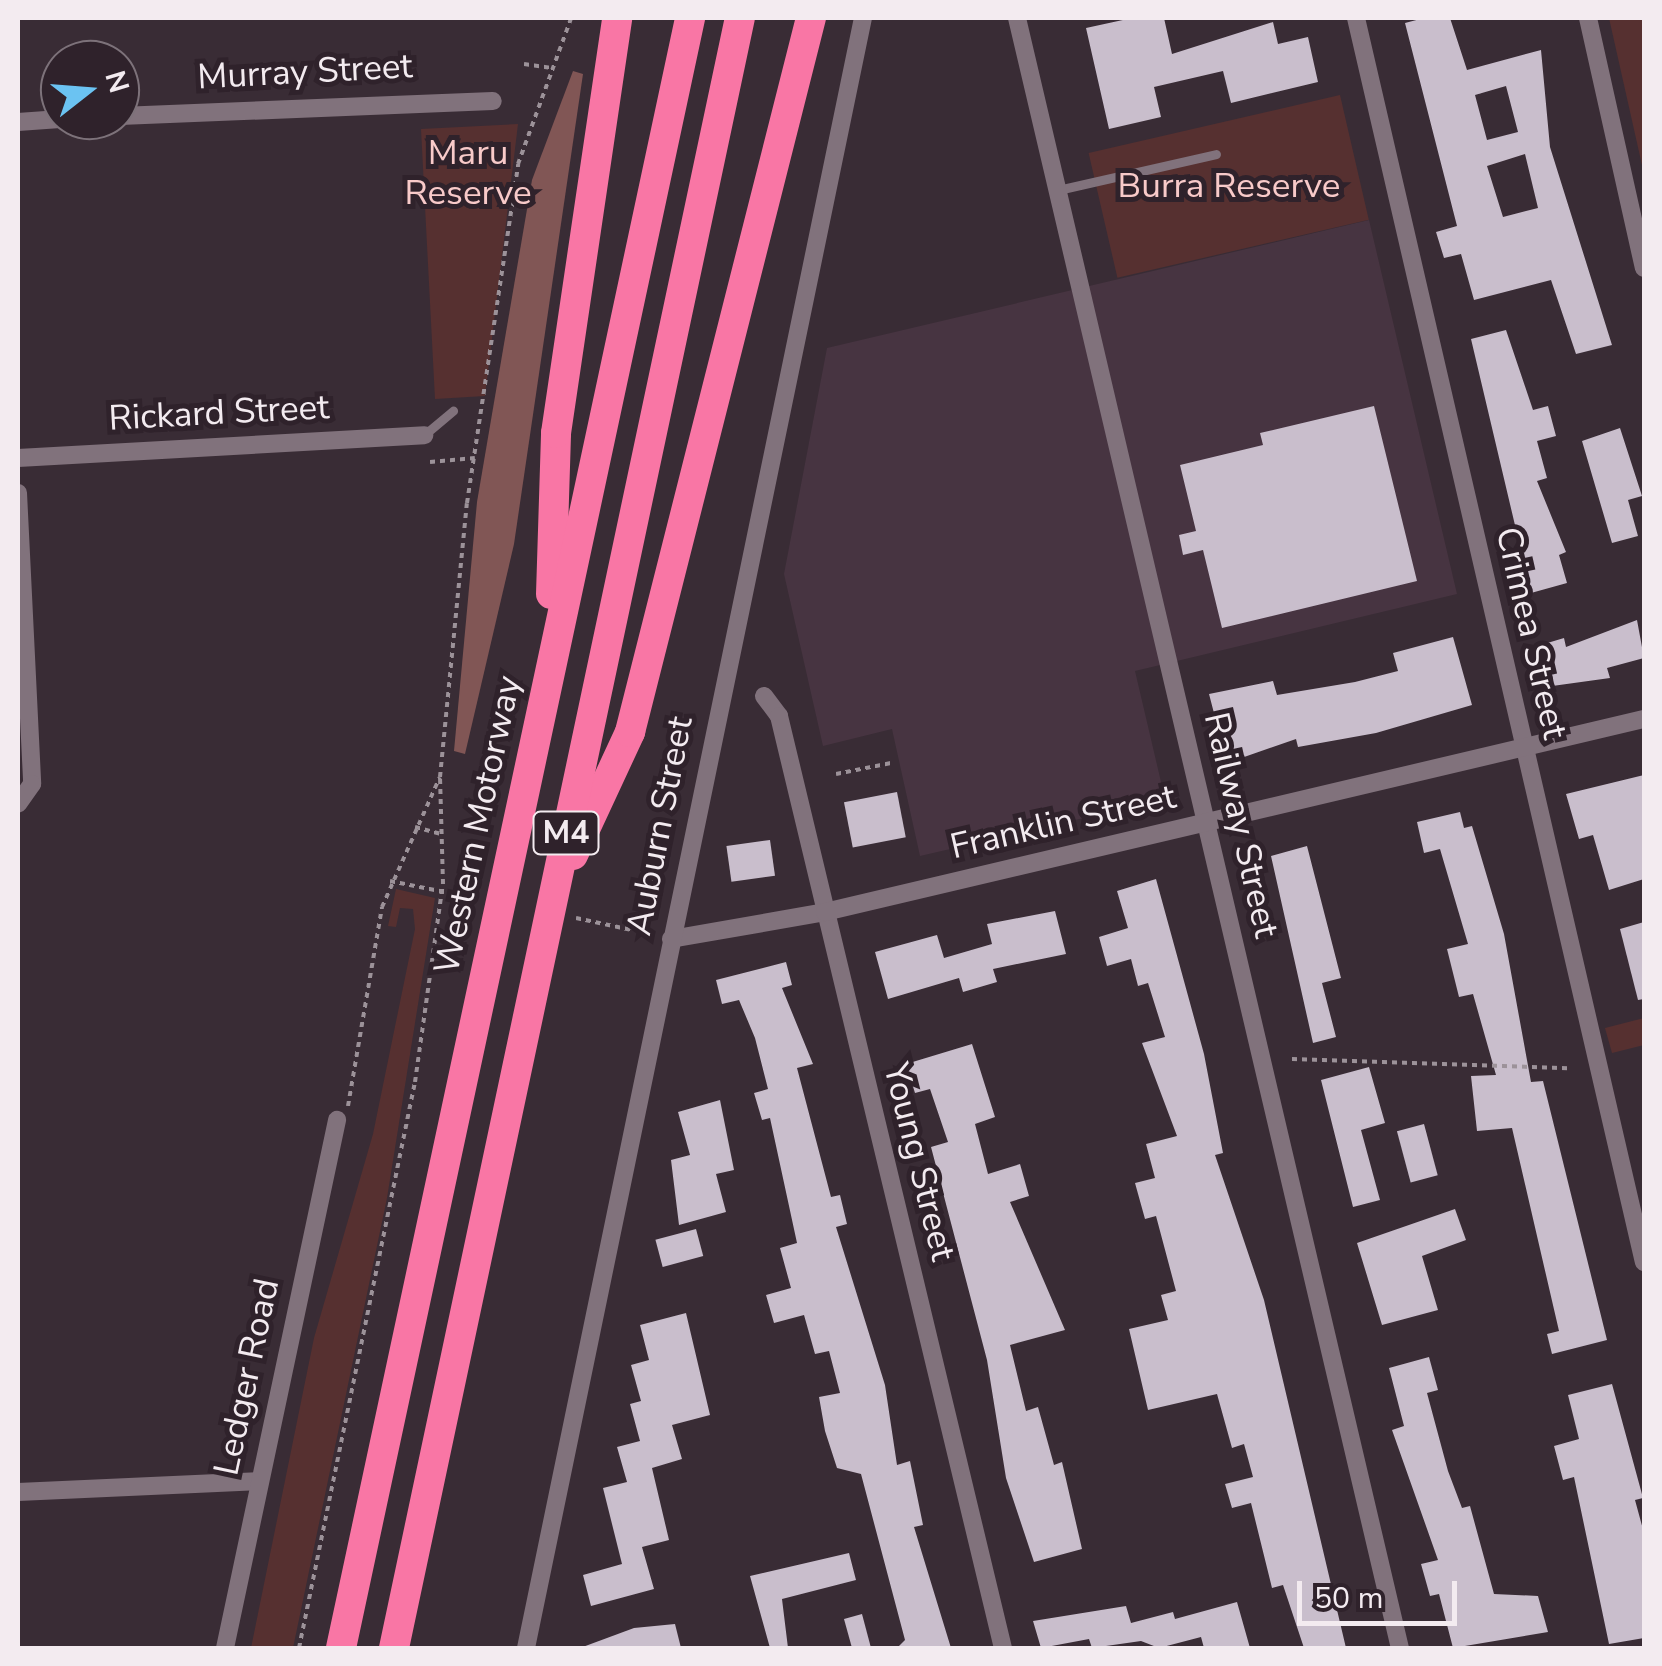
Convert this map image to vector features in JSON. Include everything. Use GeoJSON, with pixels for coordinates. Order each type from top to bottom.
{"type":"FeatureCollection","features":[{"type":"Feature","properties":{"kind":"highway","name":"M4"},"geometry":{"type":"LineString","coordinates":[[549,672],[556,433],[617,18]]}},
{"type":"Feature","properties":{"kind":"highway","name":"Western Motorway"},"geometry":{"type":"LineString","coordinates":[[341,1648],[690,18]]}},
{"type":"Feature","properties":{"kind":"highway","name":"M4"},"geometry":{"type":"LineString","coordinates":[[394,1648],[740,18]]}},
{"type":"Feature","properties":{"kind":"highway"},"geometry":{"type":"LineString","coordinates":[[551,903],[630,732],[811,18]]}},
{"type":"Feature","properties":{"kind":"street","name":"Auburn Street"},"geometry":{"type":"LineString","coordinates":[[526,1648],[863,18]]}},
{"type":"Feature","properties":{"kind":"street","name":"Railway Street"},"geometry":{"type":"LineString","coordinates":[[1017,18],[1400,1648]]}},
{"type":"Feature","properties":{"kind":"street","name":"Crimea Street"},"geometry":{"type":"LineString","coordinates":[[1356,18],[1644,1262]]}},
{"type":"Feature","properties":{"kind":"street"},"geometry":{"type":"LineString","coordinates":[[1588,18],[1644,268]]}},
{"type":"Feature","properties":{"kind":"street","name":"Murray Street"},"geometry":{"type":"LineString","coordinates":[[140,115],[493,101]]}},
{"type":"Feature","properties":{"kind":"street","name":"Rickard Street"},"geometry":{"type":"LineString","coordinates":[[18,458],[424,435]]}},
{"type":"Feature","properties":{"kind":"street"},"geometry":{"type":"LineString","coordinates":[[18,493],[23,801]]}},
{"type":"Feature","properties":{"kind":"street","name":"Young Street"},"geometry":{"type":"LineString","coordinates":[[764,696],[779,716],[1003,1648]]}},
{"type":"Feature","properties":{"kind":"street","name":"Franklin Street"},"geometry":{"type":"LineString","coordinates":[[671,939],[825,912],[1644,718]]}},
{"type":"Feature","properties":{"kind":"street","name":"Ledger Road"},"geometry":{"type":"LineString","coordinates":[[225,1648],[337,1120]]}},
{"type":"Feature","properties":{"kind":"street"},"geometry":{"type":"LineString","coordinates":[[18,1492],[258,1482]]}},
{"type":"Feature","properties":{"kind":"lane"},"geometry":{"type":"LineString","coordinates":[[1056,191],[1216,154]]}},
{"type":"Feature","properties":{"kind":"lane"},"geometry":{"type":"LineString","coordinates":[[424,435],[453,411]]}},
{"type":"Feature","properties":{"kind":"path"},"geometry":{"type":"LineString","coordinates":[[299,1648],[403,1150],[444,839],[440,777],[474,458],[518,164],[571,18]]}},
{"type":"Feature","properties":{"kind":"path"},"geometry":{"type":"LineString","coordinates":[[524,64],[552,68]]}},
{"type":"Feature","properties":{"kind":"path"},"geometry":{"type":"LineString","coordinates":[[430,462],[474,458]]}},
{"type":"Feature","properties":{"kind":"path"},"geometry":{"type":"LineString","coordinates":[[836,774],[891,763]]}},
{"type":"Feature","properties":{"kind":"path"},"geometry":{"type":"LineString","coordinates":[[337,1120],[356,1086],[390,882],[440,777]]}},
{"type":"Feature","properties":{"kind":"path"},"geometry":{"type":"LineString","coordinates":[[415,827],[432,826],[444,839]]}},
{"type":"Feature","properties":{"kind":"path"},"geometry":{"type":"LineString","coordinates":[[625,928],[632,930],[642,879],[667,884]]}},
{"type":"Feature","properties":{"kind":"path"},"geometry":{"type":"LineString","coordinates":[[390,882],[420,887]]}},
{"type":"Feature","properties":{"kind":"path"},"geometry":{"type":"LineString","coordinates":[[1292,1060],[1568,1068]]}},
{"type":"Feature","properties":{"kind":"shaded area"},"geometry":{"type":"Polygon","coordinates":[[[573,71],[583,74],[514,544],[465,754],[454,751],[477,502],[532,180],[573,71]]]}},
{"type":"Feature","properties":{"kind":"shaded area"},"geometry":{"type":"Polygon","coordinates":[[[1369,220],[1457,594],[1135,671],[1165,799],[920,856],[892,729],[823,746],[784,574],[827,348],[1369,220]]]}},
{"type":"Feature","properties":{"kind":"green space"},"geometry":{"type":"Polygon","coordinates":[[[1609,18],[1644,18],[1644,174],[1609,18]]]}},
{"type":"Feature","properties":{"kind":"green space","name":"Burra Reserve"},"geometry":{"type":"Polygon","coordinates":[[[1340,95],[1369,220],[1117,278],[1089,153],[1340,95]]]}},
{"type":"Feature","properties":{"kind":"green space","name":"Maru Reserve"},"geometry":{"type":"Polygon","coordinates":[[[518,124],[485,396],[435,399],[421,129],[518,124]]]}},
{"type":"Feature","properties":{"kind":"green space"},"geometry":{"type":"Polygon","coordinates":[[[396,889],[435,898],[387,1198],[293,1648],[251,1648],[314,1338],[373,1134],[415,929],[413,909],[400,908],[396,927],[388,926],[396,889]]]}},
{"type":"Feature","properties":{"kind":"green space"},"geometry":{"type":"Polygon","coordinates":[[[1644,1018],[1644,1045],[1612,1053],[1605,1028],[1644,1018]]]}},
{"type":"Feature","properties":{"kind":"building"},"geometry":{"type":"Polygon","coordinates":[[[1132,18],[1164,18],[1172,54],[1273,22],[1278,44],[1308,37],[1318,82],[1231,103],[1223,71],[1154,87],[1161,117],[1109,129],[1086,28],[1132,18]]]}},
{"type":"Feature","properties":{"kind":"building"},"geometry":{"type":"Polygon","coordinates":[[[1450,18],[1467,70],[1541,50],[1550,147],[1612,345],[1576,354],[1551,280],[1474,300],[1461,254],[1444,258],[1436,232],[1457,226],[1405,23],[1450,18]],[[1506,86],[1475,95],[1487,140],[1518,132],[1506,86]],[[1525,154],[1487,166],[1503,217],[1538,208],[1525,154]]]}},
{"type":"Feature","properties":{"kind":"building"},"geometry":{"type":"Polygon","coordinates":[[[1506,330],[1533,410],[1548,406],[1556,436],[1537,441],[1547,478],[1537,481],[1566,552],[1559,555],[1567,583],[1531,593],[1471,339],[1506,330]]]}},
{"type":"Feature","properties":{"kind":"building"},"geometry":{"type":"Polygon","coordinates":[[[1374,406],[1417,581],[1222,628],[1203,550],[1183,555],[1179,535],[1196,531],[1180,465],[1263,445],[1260,433],[1374,406]]]}},
{"type":"Feature","properties":{"kind":"building"},"geometry":{"type":"Polygon","coordinates":[[[1620,428],[1642,496],[1628,500],[1638,536],[1612,543],[1582,441],[1620,428]]]}},
{"type":"Feature","properties":{"kind":"building"},"geometry":{"type":"Polygon","coordinates":[[[1637,620],[1644,658],[1607,668],[1610,678],[1545,687],[1534,647],[1564,638],[1566,647],[1637,620]]]}},
{"type":"Feature","properties":{"kind":"building"},"geometry":{"type":"Polygon","coordinates":[[[1453,637],[1472,705],[1376,733],[1298,747],[1296,739],[1227,763],[1209,694],[1273,681],[1277,695],[1355,682],[1398,671],[1393,653],[1453,637]]]}},
{"type":"Feature","properties":{"kind":"building"},"geometry":{"type":"Polygon","coordinates":[[[1644,775],[1644,879],[1609,890],[1593,835],[1579,839],[1566,794],[1644,775]]]}},
{"type":"Feature","properties":{"kind":"building"},"geometry":{"type":"Polygon","coordinates":[[[897,792],[906,837],[853,847],[844,802],[897,792]]]}},
{"type":"Feature","properties":{"kind":"building"},"geometry":{"type":"Polygon","coordinates":[[[1460,812],[1464,828],[1472,826],[1504,934],[1531,1082],[1543,1081],[1607,1340],[1552,1354],[1547,1334],[1559,1331],[1512,1128],[1477,1131],[1471,1076],[1496,1075],[1473,994],[1459,997],[1447,949],[1468,944],[1440,849],[1424,853],[1417,822],[1460,812]]]}},
{"type":"Feature","properties":{"kind":"building"},"geometry":{"type":"Polygon","coordinates":[[[770,840],[775,876],[731,882],[726,846],[770,840]]]}},
{"type":"Feature","properties":{"kind":"building"},"geometry":{"type":"Polygon","coordinates":[[[1307,846],[1341,978],[1322,983],[1336,1037],[1313,1043],[1271,856],[1307,846]]]}},
{"type":"Feature","properties":{"kind":"building"},"geometry":{"type":"Polygon","coordinates":[[[1156,879],[1204,1054],[1223,1153],[1215,1155],[1264,1300],[1346,1648],[1304,1648],[1283,1585],[1272,1588],[1251,1503],[1232,1508],[1225,1484],[1253,1477],[1244,1444],[1232,1448],[1217,1394],[1148,1410],[1129,1329],[1168,1320],[1161,1295],[1176,1291],[1156,1216],[1145,1219],[1135,1183],[1155,1178],[1146,1144],[1177,1136],[1142,1043],[1165,1037],[1148,983],[1138,986],[1131,959],[1107,966],[1099,937],[1128,928],[1117,891],[1156,879]]]}},
{"type":"Feature","properties":{"kind":"building"},"geometry":{"type":"Polygon","coordinates":[[[1055,911],[1066,954],[993,969],[997,982],[963,992],[959,978],[888,999],[875,952],[937,935],[944,958],[992,944],[987,924],[1055,911]]]}},
{"type":"Feature","properties":{"kind":"building"},"geometry":{"type":"Polygon","coordinates":[[[1644,922],[1644,999],[1638,1000],[1620,929],[1644,922]]]}},
{"type":"Feature","properties":{"kind":"building"},"geometry":{"type":"Polygon","coordinates":[[[786,962],[792,985],[782,988],[813,1064],[797,1068],[831,1197],[840,1195],[847,1224],[836,1227],[885,1385],[897,1465],[910,1461],[923,1525],[914,1527],[951,1648],[897,1648],[905,1640],[861,1474],[837,1468],[825,1431],[819,1397],[840,1393],[829,1351],[815,1354],[804,1315],[774,1323],[766,1295],[791,1288],[780,1248],[797,1243],[770,1118],[762,1120],[754,1093],[768,1089],[755,1038],[739,1000],[722,1004],[716,980],[786,962]]]}},
{"type":"Feature","properties":{"kind":"building"},"geometry":{"type":"Polygon","coordinates":[[[972,1044],[995,1117],[975,1124],[988,1174],[1020,1164],[1029,1196],[1010,1202],[1065,1330],[1010,1345],[1026,1411],[1038,1407],[1054,1465],[1062,1462],[1082,1549],[1034,1562],[1006,1478],[987,1360],[931,1147],[948,1142],[930,1089],[915,1093],[906,1064],[972,1044]]]}},
{"type":"Feature","properties":{"kind":"building"},"geometry":{"type":"Polygon","coordinates":[[[1369,1067],[1385,1123],[1361,1130],[1380,1200],[1353,1207],[1321,1080],[1369,1067]]]}},
{"type":"Feature","properties":{"kind":"building"},"geometry":{"type":"Polygon","coordinates":[[[720,1100],[734,1170],[716,1174],[726,1212],[679,1225],[671,1160],[690,1155],[678,1112],[720,1100]]]}},
{"type":"Feature","properties":{"kind":"building"},"geometry":{"type":"Polygon","coordinates":[[[1424,1124],[1438,1175],[1411,1182],[1397,1131],[1424,1124]]]}},
{"type":"Feature","properties":{"kind":"building"},"geometry":{"type":"Polygon","coordinates":[[[1455,1209],[1466,1240],[1422,1256],[1438,1310],[1382,1325],[1357,1243],[1455,1209]]]}},
{"type":"Feature","properties":{"kind":"building"},"geometry":{"type":"Polygon","coordinates":[[[696,1229],[703,1256],[663,1267],[655,1240],[696,1229]]]}},
{"type":"Feature","properties":{"kind":"building"},"geometry":{"type":"Polygon","coordinates":[[[686,1313],[710,1415],[672,1425],[682,1459],[652,1468],[669,1540],[642,1547],[654,1589],[591,1606],[583,1575],[622,1564],[603,1488],[627,1482],[617,1447],[640,1441],[630,1404],[641,1401],[631,1365],[649,1360],[640,1325],[686,1313]]]}},
{"type":"Feature","properties":{"kind":"building"},"geometry":{"type":"Polygon","coordinates":[[[1429,1357],[1438,1390],[1427,1393],[1448,1471],[1462,1508],[1470,1506],[1494,1594],[1538,1596],[1548,1632],[1453,1648],[1439,1594],[1430,1596],[1421,1564],[1438,1560],[1392,1430],[1404,1426],[1389,1368],[1429,1357]]]}},
{"type":"Feature","properties":{"kind":"building"},"geometry":{"type":"Polygon","coordinates":[[[1612,1384],[1643,1498],[1635,1500],[1644,1533],[1644,1638],[1609,1644],[1574,1477],[1563,1480],[1554,1446],[1579,1439],[1568,1395],[1612,1384]]]}},
{"type":"Feature","properties":{"kind":"building"},"geometry":{"type":"Polygon","coordinates":[[[849,1553],[856,1580],[782,1599],[788,1648],[770,1648],[750,1576],[849,1553]]]}},
{"type":"Feature","properties":{"kind":"building"},"geometry":{"type":"Polygon","coordinates":[[[1237,1602],[1250,1648],[1204,1648],[1201,1637],[1159,1648],[1141,1641],[1092,1648],[1089,1639],[1041,1648],[1033,1621],[1126,1606],[1131,1623],[1173,1612],[1175,1619],[1237,1602]]]}},
{"type":"Feature","properties":{"kind":"building"},"geometry":{"type":"Polygon","coordinates":[[[862,1614],[871,1648],[852,1648],[844,1619],[862,1614]]]}},
{"type":"Feature","properties":{"kind":"building"},"geometry":{"type":"Polygon","coordinates":[[[675,1624],[681,1648],[580,1648],[634,1628],[675,1624]]]}}]}
